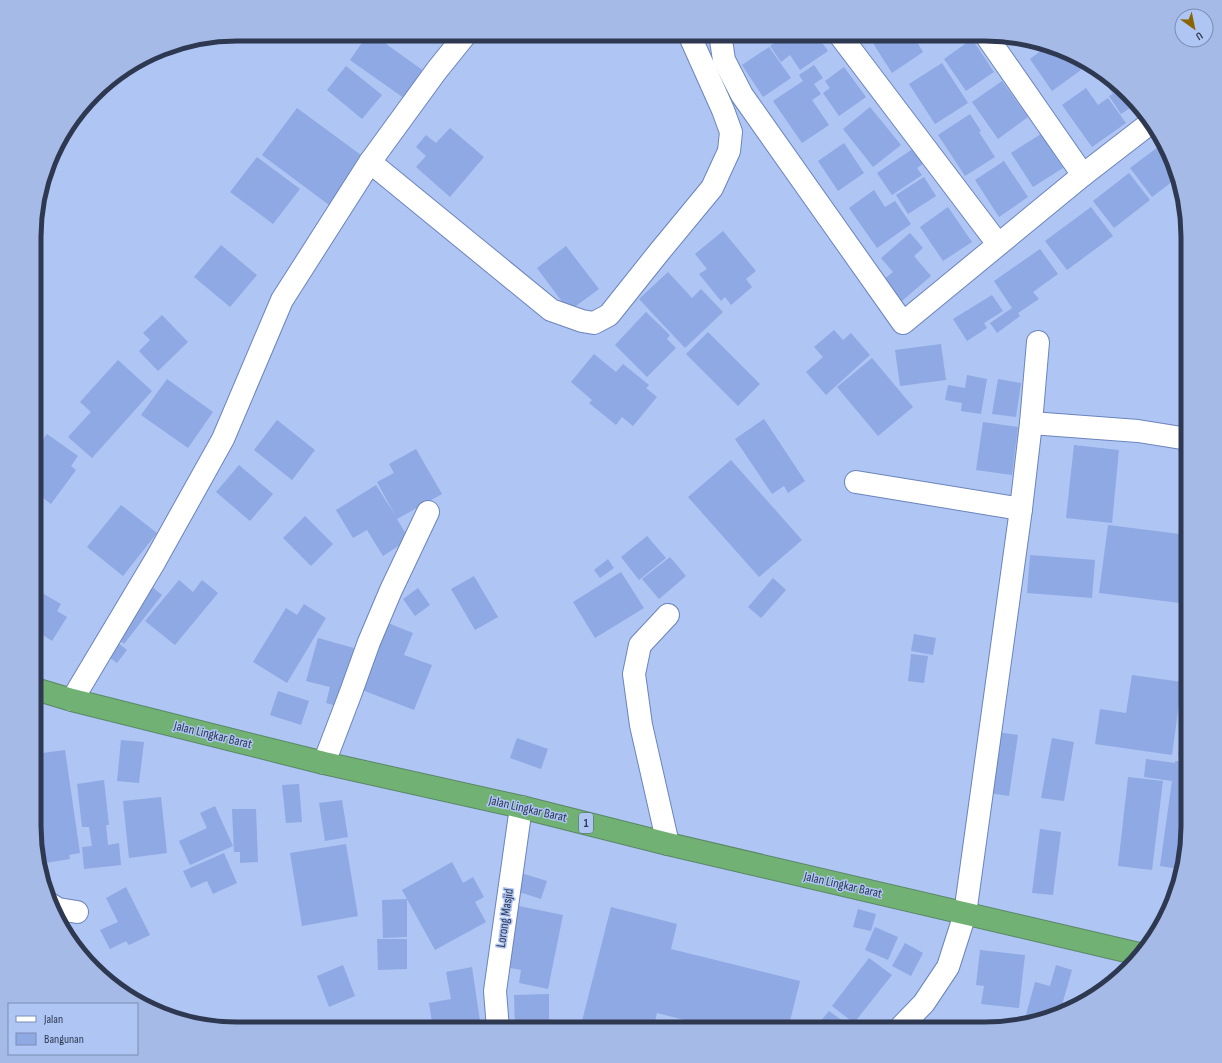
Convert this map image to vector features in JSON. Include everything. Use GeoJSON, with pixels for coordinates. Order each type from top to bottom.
{"type":"FeatureCollection","features":[{"type":"Feature","properties":{"kind":"highway","name":"Jalan Lingkar Barat"},"geometry":{"type":"LineString","coordinates":[[41,691],[72,700],[324,763],[522,807],[668,844],[1134,953]]}},
{"type":"Feature","properties":{"kind":"street"},"geometry":{"type":"LineString","coordinates":[[72,700],[155,562],[223,439],[282,300],[370,162],[437,70],[460,41]]}},
{"type":"Feature","properties":{"kind":"street"},"geometry":{"type":"LineString","coordinates":[[370,162],[551,310],[582,321],[594,322],[609,315],[617,306],[712,188],[729,151],[731,132],[723,110],[691,41]]}},
{"type":"Feature","properties":{"kind":"street"},"geometry":{"type":"LineString","coordinates":[[721,41],[724,60],[742,95],[903,323],[1083,175],[1146,126]]}},
{"type":"Feature","properties":{"kind":"street"},"geometry":{"type":"LineString","coordinates":[[844,41],[998,244]]}},
{"type":"Feature","properties":{"kind":"street"},"geometry":{"type":"LineString","coordinates":[[990,41],[1083,175]]}},
{"type":"Feature","properties":{"kind":"street"},"geometry":{"type":"LineString","coordinates":[[906,1022],[924,1003],[948,967],[965,914],[1021,509],[1031,423],[1038,342]]}},
{"type":"Feature","properties":{"kind":"street"},"geometry":{"type":"LineString","coordinates":[[1031,423],[1138,431],[1181,438]]}},
{"type":"Feature","properties":{"kind":"street"},"geometry":{"type":"LineString","coordinates":[[856,482],[1021,509]]}},
{"type":"Feature","properties":{"kind":"street"},"geometry":{"type":"LineString","coordinates":[[324,763],[369,642],[428,512]]}},
{"type":"Feature","properties":{"kind":"street"},"geometry":{"type":"LineString","coordinates":[[668,615],[640,645],[634,674],[641,725],[668,844]]}},
{"type":"Feature","properties":{"kind":"street","name":"Lorong Masjid"},"geometry":{"type":"LineString","coordinates":[[497,1022],[495,991],[522,807]]}},
{"type":"Feature","properties":{"kind":"street"},"geometry":{"type":"LineString","coordinates":[[59,909],[77,912]]}},
{"type":"Feature","properties":{"kind":"building"},"geometry":{"type":"Polygon","coordinates":[[[363,41],[382,41],[428,74],[408,101],[350,60],[363,41]]]}},
{"type":"Feature","properties":{"kind":"building"},"geometry":{"type":"Polygon","coordinates":[[[778,41],[821,41],[828,51],[800,70],[790,55],[781,62],[770,46],[778,41]]]}},
{"type":"Feature","properties":{"kind":"building"},"geometry":{"type":"Polygon","coordinates":[[[872,41],[916,41],[923,52],[892,73],[872,41]]]}},
{"type":"Feature","properties":{"kind":"building"},"geometry":{"type":"Polygon","coordinates":[[[969,41],[973,41],[994,72],[966,91],[944,59],[969,41]]]}},
{"type":"Feature","properties":{"kind":"building"},"geometry":{"type":"Polygon","coordinates":[[[769,47],[791,78],[763,97],[742,65],[769,47]]]}},
{"type":"Feature","properties":{"kind":"building"},"geometry":{"type":"Polygon","coordinates":[[[1042,50],[1072,61],[1076,63],[1081,70],[1052,91],[1030,59],[1042,50]]]}},
{"type":"Feature","properties":{"kind":"building"},"geometry":{"type":"Polygon","coordinates":[[[942,63],[968,103],[935,124],[909,84],[942,63]]]}},
{"type":"Feature","properties":{"kind":"building"},"geometry":{"type":"Polygon","coordinates":[[[814,65],[823,78],[814,84],[821,94],[812,100],[829,125],[802,143],[773,101],[803,81],[799,75],[814,65]]]}},
{"type":"Feature","properties":{"kind":"building"},"geometry":{"type":"Polygon","coordinates":[[[346,66],[382,95],[362,119],[327,90],[346,66]]]}},
{"type":"Feature","properties":{"kind":"building"},"geometry":{"type":"Polygon","coordinates":[[[844,67],[866,97],[839,116],[823,93],[830,88],[825,81],[844,67]]]}},
{"type":"Feature","properties":{"kind":"building"},"geometry":{"type":"Polygon","coordinates":[[[1002,81],[1028,117],[998,139],[972,102],[1002,81]]]}},
{"type":"Feature","properties":{"kind":"building"},"geometry":{"type":"Polygon","coordinates":[[[1106,83],[1124,98],[1131,107],[1121,114],[1109,96],[1113,94],[1106,83]]]}},
{"type":"Feature","properties":{"kind":"building"},"geometry":{"type":"Polygon","coordinates":[[[1086,88],[1098,105],[1108,98],[1126,123],[1092,147],[1062,105],[1086,88]]]}},
{"type":"Feature","properties":{"kind":"building"},"geometry":{"type":"Polygon","coordinates":[[[870,107],[901,145],[873,167],[843,129],[870,107]]]}},
{"type":"Feature","properties":{"kind":"building"},"geometry":{"type":"Polygon","coordinates":[[[297,108],[365,158],[329,205],[262,155],[297,108]]]}},
{"type":"Feature","properties":{"kind":"building"},"geometry":{"type":"Polygon","coordinates":[[[970,114],[981,131],[979,132],[995,157],[965,176],[938,135],[970,114]]]}},
{"type":"Feature","properties":{"kind":"building"},"geometry":{"type":"Polygon","coordinates":[[[450,128],[484,157],[450,197],[416,167],[426,156],[416,147],[426,135],[436,143],[450,128]]]}},
{"type":"Feature","properties":{"kind":"building"},"geometry":{"type":"Polygon","coordinates":[[[1041,134],[1063,168],[1033,187],[1011,153],[1041,134]]]}},
{"type":"Feature","properties":{"kind":"building"},"geometry":{"type":"Polygon","coordinates":[[[844,143],[864,173],[838,191],[818,161],[844,143]]]}},
{"type":"Feature","properties":{"kind":"building"},"geometry":{"type":"Polygon","coordinates":[[[917,146],[927,161],[917,168],[922,175],[892,195],[877,173],[917,146]]]}},
{"type":"Feature","properties":{"kind":"building"},"geometry":{"type":"Polygon","coordinates":[[[1159,146],[1173,181],[1152,197],[1130,168],[1159,146]]]}},
{"type":"Feature","properties":{"kind":"building"},"geometry":{"type":"Polygon","coordinates":[[[257,157],[300,189],[273,224],[230,192],[257,157]]]}},
{"type":"Feature","properties":{"kind":"building"},"geometry":{"type":"Polygon","coordinates":[[[1004,161],[1028,197],[999,217],[975,180],[1004,161]]]}},
{"type":"Feature","properties":{"kind":"building"},"geometry":{"type":"Polygon","coordinates":[[[1129,173],[1150,200],[1114,228],[1093,201],[1129,173]]]}},
{"type":"Feature","properties":{"kind":"building"},"geometry":{"type":"Polygon","coordinates":[[[924,177],[936,196],[908,214],[896,195],[924,177]]]}},
{"type":"Feature","properties":{"kind":"building"},"geometry":{"type":"Polygon","coordinates":[[[874,190],[885,207],[895,201],[911,224],[877,248],[849,208],[874,190]]]}},
{"type":"Feature","properties":{"kind":"building"},"geometry":{"type":"Polygon","coordinates":[[[948,207],[972,242],[943,261],[920,227],[948,207]]]}},
{"type":"Feature","properties":{"kind":"building"},"geometry":{"type":"Polygon","coordinates":[[[1091,207],[1113,236],[1067,270],[1045,241],[1091,207]]]}},
{"type":"Feature","properties":{"kind":"building"},"geometry":{"type":"Polygon","coordinates":[[[723,231],[756,271],[746,279],[752,287],[731,305],[725,297],[721,301],[699,274],[707,269],[695,254],[723,231]]]}},
{"type":"Feature","properties":{"kind":"building"},"geometry":{"type":"Polygon","coordinates":[[[910,233],[923,248],[914,256],[931,276],[896,306],[877,285],[893,272],[881,258],[910,233]]]}},
{"type":"Feature","properties":{"kind":"building"},"geometry":{"type":"Polygon","coordinates":[[[221,245],[257,275],[230,307],[194,277],[221,245]]]}},
{"type":"Feature","properties":{"kind":"building"},"geometry":{"type":"Polygon","coordinates":[[[566,246],[599,289],[569,311],[537,268],[566,246]]]}},
{"type":"Feature","properties":{"kind":"building"},"geometry":{"type":"Polygon","coordinates":[[[1040,249],[1058,274],[1033,292],[1039,299],[1018,313],[1020,316],[997,333],[990,323],[1012,308],[994,281],[1040,249]]]}},
{"type":"Feature","properties":{"kind":"building"},"geometry":{"type":"Polygon","coordinates":[[[668,272],[692,298],[701,289],[723,312],[685,348],[639,299],[668,272]]]}},
{"type":"Feature","properties":{"kind":"building"},"geometry":{"type":"Polygon","coordinates":[[[992,295],[1003,311],[984,323],[987,328],[967,341],[953,319],[992,295]]]}},
{"type":"Feature","properties":{"kind":"building"},"geometry":{"type":"Polygon","coordinates":[[[646,312],[670,335],[667,339],[676,348],[647,377],[615,345],[646,312]]]}},
{"type":"Feature","properties":{"kind":"building"},"geometry":{"type":"Polygon","coordinates":[[[162,315],[188,342],[158,371],[139,351],[150,340],[143,333],[162,315]]]}},
{"type":"Feature","properties":{"kind":"building"},"geometry":{"type":"Polygon","coordinates":[[[834,330],[843,340],[851,333],[870,355],[826,395],[806,372],[823,357],[814,347],[834,330]]]}},
{"type":"Feature","properties":{"kind":"building"},"geometry":{"type":"Polygon","coordinates":[[[708,332],[760,384],[738,406],[686,354],[708,332]]]}},
{"type":"Feature","properties":{"kind":"building"},"geometry":{"type":"Polygon","coordinates":[[[941,344],[946,380],[900,386],[895,350],[941,344]]]}},
{"type":"Feature","properties":{"kind":"building"},"geometry":{"type":"Polygon","coordinates":[[[594,354],[616,372],[623,364],[649,385],[646,388],[657,397],[633,426],[622,417],[616,425],[589,403],[592,400],[571,382],[594,354]]]}},
{"type":"Feature","properties":{"kind":"building"},"geometry":{"type":"Polygon","coordinates":[[[872,358],[913,407],[878,436],[837,387],[872,358]]]}},
{"type":"Feature","properties":{"kind":"building"},"geometry":{"type":"Polygon","coordinates":[[[118,360],[152,391],[92,458],[68,437],[91,412],[80,402],[118,360]]]}},
{"type":"Feature","properties":{"kind":"building"},"geometry":{"type":"Polygon","coordinates":[[[967,375],[987,379],[981,414],[961,411],[962,403],[945,400],[948,385],[965,388],[967,375]]]}},
{"type":"Feature","properties":{"kind":"building"},"geometry":{"type":"Polygon","coordinates":[[[167,379],[213,412],[188,448],[141,415],[167,379]]]}},
{"type":"Feature","properties":{"kind":"building"},"geometry":{"type":"Polygon","coordinates":[[[998,379],[1021,383],[1016,417],[992,414],[998,379]]]}},
{"type":"Feature","properties":{"kind":"building"},"geometry":{"type":"Polygon","coordinates":[[[764,419],[805,481],[788,493],[784,486],[772,494],[735,439],[764,419]]]}},
{"type":"Feature","properties":{"kind":"building"},"geometry":{"type":"Polygon","coordinates":[[[277,420],[315,450],[292,480],[254,450],[277,420]]]}},
{"type":"Feature","properties":{"kind":"building"},"geometry":{"type":"Polygon","coordinates":[[[983,422],[1018,427],[1012,475],[976,470],[983,422]]]}},
{"type":"Feature","properties":{"kind":"building"},"geometry":{"type":"Polygon","coordinates":[[[47,434],[78,456],[71,466],[76,470],[51,504],[41,496],[41,442],[47,434]]]}},
{"type":"Feature","properties":{"kind":"building"},"geometry":{"type":"Polygon","coordinates":[[[1074,445],[1119,450],[1112,523],[1066,518],[1074,445]]]}},
{"type":"Feature","properties":{"kind":"building"},"geometry":{"type":"Polygon","coordinates":[[[416,449],[442,494],[397,519],[409,539],[383,556],[367,530],[353,538],[336,510],[376,485],[395,515],[377,482],[394,473],[389,464],[416,449]]]}},
{"type":"Feature","properties":{"kind":"building"},"geometry":{"type":"Polygon","coordinates":[[[731,460],[802,540],[759,577],[688,497],[731,460]]]}},
{"type":"Feature","properties":{"kind":"building"},"geometry":{"type":"Polygon","coordinates":[[[239,465],[273,494],[250,521],[216,492],[239,465]]]}},
{"type":"Feature","properties":{"kind":"building"},"geometry":{"type":"Polygon","coordinates":[[[121,505],[157,533],[123,576],[87,547],[121,505]]]}},
{"type":"Feature","properties":{"kind":"building"},"geometry":{"type":"Polygon","coordinates":[[[305,516],[333,544],[311,566],[283,538],[305,516]]]}},
{"type":"Feature","properties":{"kind":"building"},"geometry":{"type":"Polygon","coordinates":[[[1108,525],[1181,534],[1181,603],[1099,593],[1108,525]]]}},
{"type":"Feature","properties":{"kind":"building"},"geometry":{"type":"Polygon","coordinates":[[[647,536],[666,558],[639,580],[621,557],[647,536]]]}},
{"type":"Feature","properties":{"kind":"building"},"geometry":{"type":"Polygon","coordinates":[[[1030,555],[1095,560],[1092,598],[1027,593],[1030,555]]]}},
{"type":"Feature","properties":{"kind":"building"},"geometry":{"type":"Polygon","coordinates":[[[670,557],[686,576],[659,599],[642,579],[670,557]]]}},
{"type":"Feature","properties":{"kind":"building"},"geometry":{"type":"Polygon","coordinates":[[[608,559],[614,568],[600,578],[594,570],[608,559]]]}},
{"type":"Feature","properties":{"kind":"building"},"geometry":{"type":"Polygon","coordinates":[[[621,572],[644,608],[595,638],[573,602],[621,572]]]}},
{"type":"Feature","properties":{"kind":"building"},"geometry":{"type":"Polygon","coordinates":[[[474,576],[498,617],[475,630],[451,589],[474,576]]]}},
{"type":"Feature","properties":{"kind":"building"},"geometry":{"type":"Polygon","coordinates":[[[773,578],[786,590],[761,618],[748,607],[773,578]]]}},
{"type":"Feature","properties":{"kind":"building"},"geometry":{"type":"Polygon","coordinates":[[[179,580],[193,592],[202,580],[218,593],[175,645],[145,621],[179,580]]]}},
{"type":"Feature","properties":{"kind":"building"},"geometry":{"type":"Polygon","coordinates":[[[151,586],[162,595],[124,644],[113,635],[151,586]]]}},
{"type":"Feature","properties":{"kind":"building"},"geometry":{"type":"Polygon","coordinates":[[[418,588],[430,605],[415,616],[403,599],[418,588]]]}},
{"type":"Feature","properties":{"kind":"building"},"geometry":{"type":"Polygon","coordinates":[[[41,592],[61,604],[57,611],[67,617],[52,641],[41,634],[41,592]]]}},
{"type":"Feature","properties":{"kind":"building"},"geometry":{"type":"Polygon","coordinates":[[[304,604],[326,618],[287,683],[253,662],[286,608],[297,615],[304,604]]]}},
{"type":"Feature","properties":{"kind":"building"},"geometry":{"type":"Polygon","coordinates":[[[383,621],[413,633],[404,655],[432,665],[414,710],[357,688],[383,621]]]}},
{"type":"Feature","properties":{"kind":"building"},"geometry":{"type":"Polygon","coordinates":[[[914,634],[936,638],[933,655],[911,651],[914,634]]]}},
{"type":"Feature","properties":{"kind":"building"},"geometry":{"type":"Polygon","coordinates":[[[112,638],[127,650],[117,663],[102,652],[112,638]]]}},
{"type":"Feature","properties":{"kind":"building"},"geometry":{"type":"Polygon","coordinates":[[[318,638],[361,650],[344,708],[326,703],[330,687],[306,681],[318,638]]]}},
{"type":"Feature","properties":{"kind":"building"},"geometry":{"type":"Polygon","coordinates":[[[911,654],[928,656],[924,683],[908,681],[911,654]]]}},
{"type":"Feature","properties":{"kind":"building"},"geometry":{"type":"Polygon","coordinates":[[[1132,675],[1181,682],[1172,755],[1095,744],[1100,709],[1126,713],[1132,675]]]}},
{"type":"Feature","properties":{"kind":"building"},"geometry":{"type":"Polygon","coordinates":[[[278,691],[309,701],[301,725],[270,715],[278,691]]]}},
{"type":"Feature","properties":{"kind":"building"},"geometry":{"type":"Polygon","coordinates":[[[997,732],[1018,735],[1009,796],[988,793],[997,732]]]}},
{"type":"Feature","properties":{"kind":"building"},"geometry":{"type":"Polygon","coordinates":[[[1181,733],[1181,756],[1178,756],[1181,733]]]}},
{"type":"Feature","properties":{"kind":"building"},"geometry":{"type":"Polygon","coordinates":[[[517,738],[548,749],[541,769],[510,758],[517,738]]]}},
{"type":"Feature","properties":{"kind":"building"},"geometry":{"type":"Polygon","coordinates":[[[1052,738],[1074,742],[1064,801],[1041,798],[1052,738]]]}},
{"type":"Feature","properties":{"kind":"building"},"geometry":{"type":"Polygon","coordinates":[[[121,740],[144,742],[139,783],[117,781],[121,740]]]}},
{"type":"Feature","properties":{"kind":"building"},"geometry":{"type":"Polygon","coordinates":[[[65,750],[80,853],[69,855],[70,859],[45,863],[41,839],[41,753],[65,750]]]}},
{"type":"Feature","properties":{"kind":"building"},"geometry":{"type":"Polygon","coordinates":[[[1146,759],[1175,763],[1175,761],[1181,761],[1181,839],[1176,869],[1160,866],[1172,781],[1144,777],[1146,759]]]}},
{"type":"Feature","properties":{"kind":"building"},"geometry":{"type":"Polygon","coordinates":[[[1128,777],[1163,781],[1152,870],[1118,866],[1128,777]]]}},
{"type":"Feature","properties":{"kind":"building"},"geometry":{"type":"Polygon","coordinates":[[[104,780],[109,825],[106,825],[108,845],[119,843],[121,865],[84,869],[82,847],[92,846],[89,827],[82,827],[77,784],[104,780]]]}},
{"type":"Feature","properties":{"kind":"building"},"geometry":{"type":"Polygon","coordinates":[[[299,784],[302,822],[286,823],[282,785],[299,784]]]}},
{"type":"Feature","properties":{"kind":"building"},"geometry":{"type":"Polygon","coordinates":[[[161,797],[167,853],[129,858],[123,801],[161,797]]]}},
{"type":"Feature","properties":{"kind":"building"},"geometry":{"type":"Polygon","coordinates":[[[342,800],[348,837],[325,841],[319,803],[342,800]]]}},
{"type":"Feature","properties":{"kind":"building"},"geometry":{"type":"Polygon","coordinates":[[[215,806],[233,846],[190,865],[179,841],[207,828],[200,813],[215,806]]]}},
{"type":"Feature","properties":{"kind":"building"},"geometry":{"type":"Polygon","coordinates":[[[232,809],[256,809],[258,862],[240,863],[240,852],[234,852],[232,809]]]}},
{"type":"Feature","properties":{"kind":"building"},"geometry":{"type":"Polygon","coordinates":[[[1040,829],[1061,832],[1053,895],[1032,893],[1040,829]]]}},
{"type":"Feature","properties":{"kind":"building"},"geometry":{"type":"Polygon","coordinates":[[[346,844],[358,916],[302,926],[290,853],[346,844]]]}},
{"type":"Feature","properties":{"kind":"building"},"geometry":{"type":"Polygon","coordinates":[[[224,853],[237,883],[213,894],[207,881],[191,888],[183,871],[224,853]]]}},
{"type":"Feature","properties":{"kind":"building"},"geometry":{"type":"Polygon","coordinates":[[[452,862],[463,883],[473,877],[484,897],[475,902],[486,922],[435,950],[402,890],[452,862]]]}},
{"type":"Feature","properties":{"kind":"building"},"geometry":{"type":"Polygon","coordinates":[[[518,872],[547,881],[541,899],[513,890],[518,872]]]}},
{"type":"Feature","properties":{"kind":"building"},"geometry":{"type":"Polygon","coordinates":[[[126,887],[150,935],[129,945],[126,941],[110,949],[100,930],[118,922],[106,898],[126,887]]]}},
{"type":"Feature","properties":{"kind":"building"},"geometry":{"type":"Polygon","coordinates":[[[407,899],[407,937],[383,938],[382,900],[407,899]]]}},
{"type":"Feature","properties":{"kind":"building"},"geometry":{"type":"Polygon","coordinates":[[[519,906],[563,915],[548,989],[519,983],[521,970],[506,967],[519,906]]]}},
{"type":"Feature","properties":{"kind":"building"},"geometry":{"type":"Polygon","coordinates":[[[611,907],[677,924],[671,949],[800,981],[790,1022],[692,1022],[657,1013],[655,1022],[582,1022],[611,907]]]}},
{"type":"Feature","properties":{"kind":"building"},"geometry":{"type":"Polygon","coordinates":[[[858,909],[876,914],[871,931],[853,927],[858,909]]]}},
{"type":"Feature","properties":{"kind":"building"},"geometry":{"type":"Polygon","coordinates":[[[875,927],[898,937],[888,960],[865,950],[875,927]]]}},
{"type":"Feature","properties":{"kind":"building"},"geometry":{"type":"Polygon","coordinates":[[[377,939],[407,939],[407,969],[378,970],[377,939]]]}},
{"type":"Feature","properties":{"kind":"building"},"geometry":{"type":"Polygon","coordinates":[[[905,943],[923,953],[911,976],[892,966],[905,943]]]}},
{"type":"Feature","properties":{"kind":"building"},"geometry":{"type":"Polygon","coordinates":[[[980,950],[1025,955],[1019,1008],[981,1004],[984,986],[976,985],[980,950]]]}},
{"type":"Feature","properties":{"kind":"building"},"geometry":{"type":"Polygon","coordinates":[[[869,958],[892,975],[855,1022],[832,1006],[869,958]]]}},
{"type":"Feature","properties":{"kind":"building"},"geometry":{"type":"Polygon","coordinates":[[[343,965],[355,996],[329,1007],[317,976],[343,965]]]}},
{"type":"Feature","properties":{"kind":"building"},"geometry":{"type":"Polygon","coordinates":[[[1056,965],[1072,970],[1062,1006],[1048,1012],[1025,1017],[1035,982],[1050,986],[1056,965]]]}},
{"type":"Feature","properties":{"kind":"building"},"geometry":{"type":"Polygon","coordinates":[[[472,967],[480,1021],[432,1022],[429,1003],[451,999],[446,972],[472,967]]]}},
{"type":"Feature","properties":{"kind":"building"},"geometry":{"type":"Polygon","coordinates":[[[549,994],[549,1022],[515,1022],[514,995],[549,994]]]}},
{"type":"Feature","properties":{"kind":"building"},"geometry":{"type":"Polygon","coordinates":[[[829,1011],[844,1022],[820,1022],[829,1011]]]}}]}
